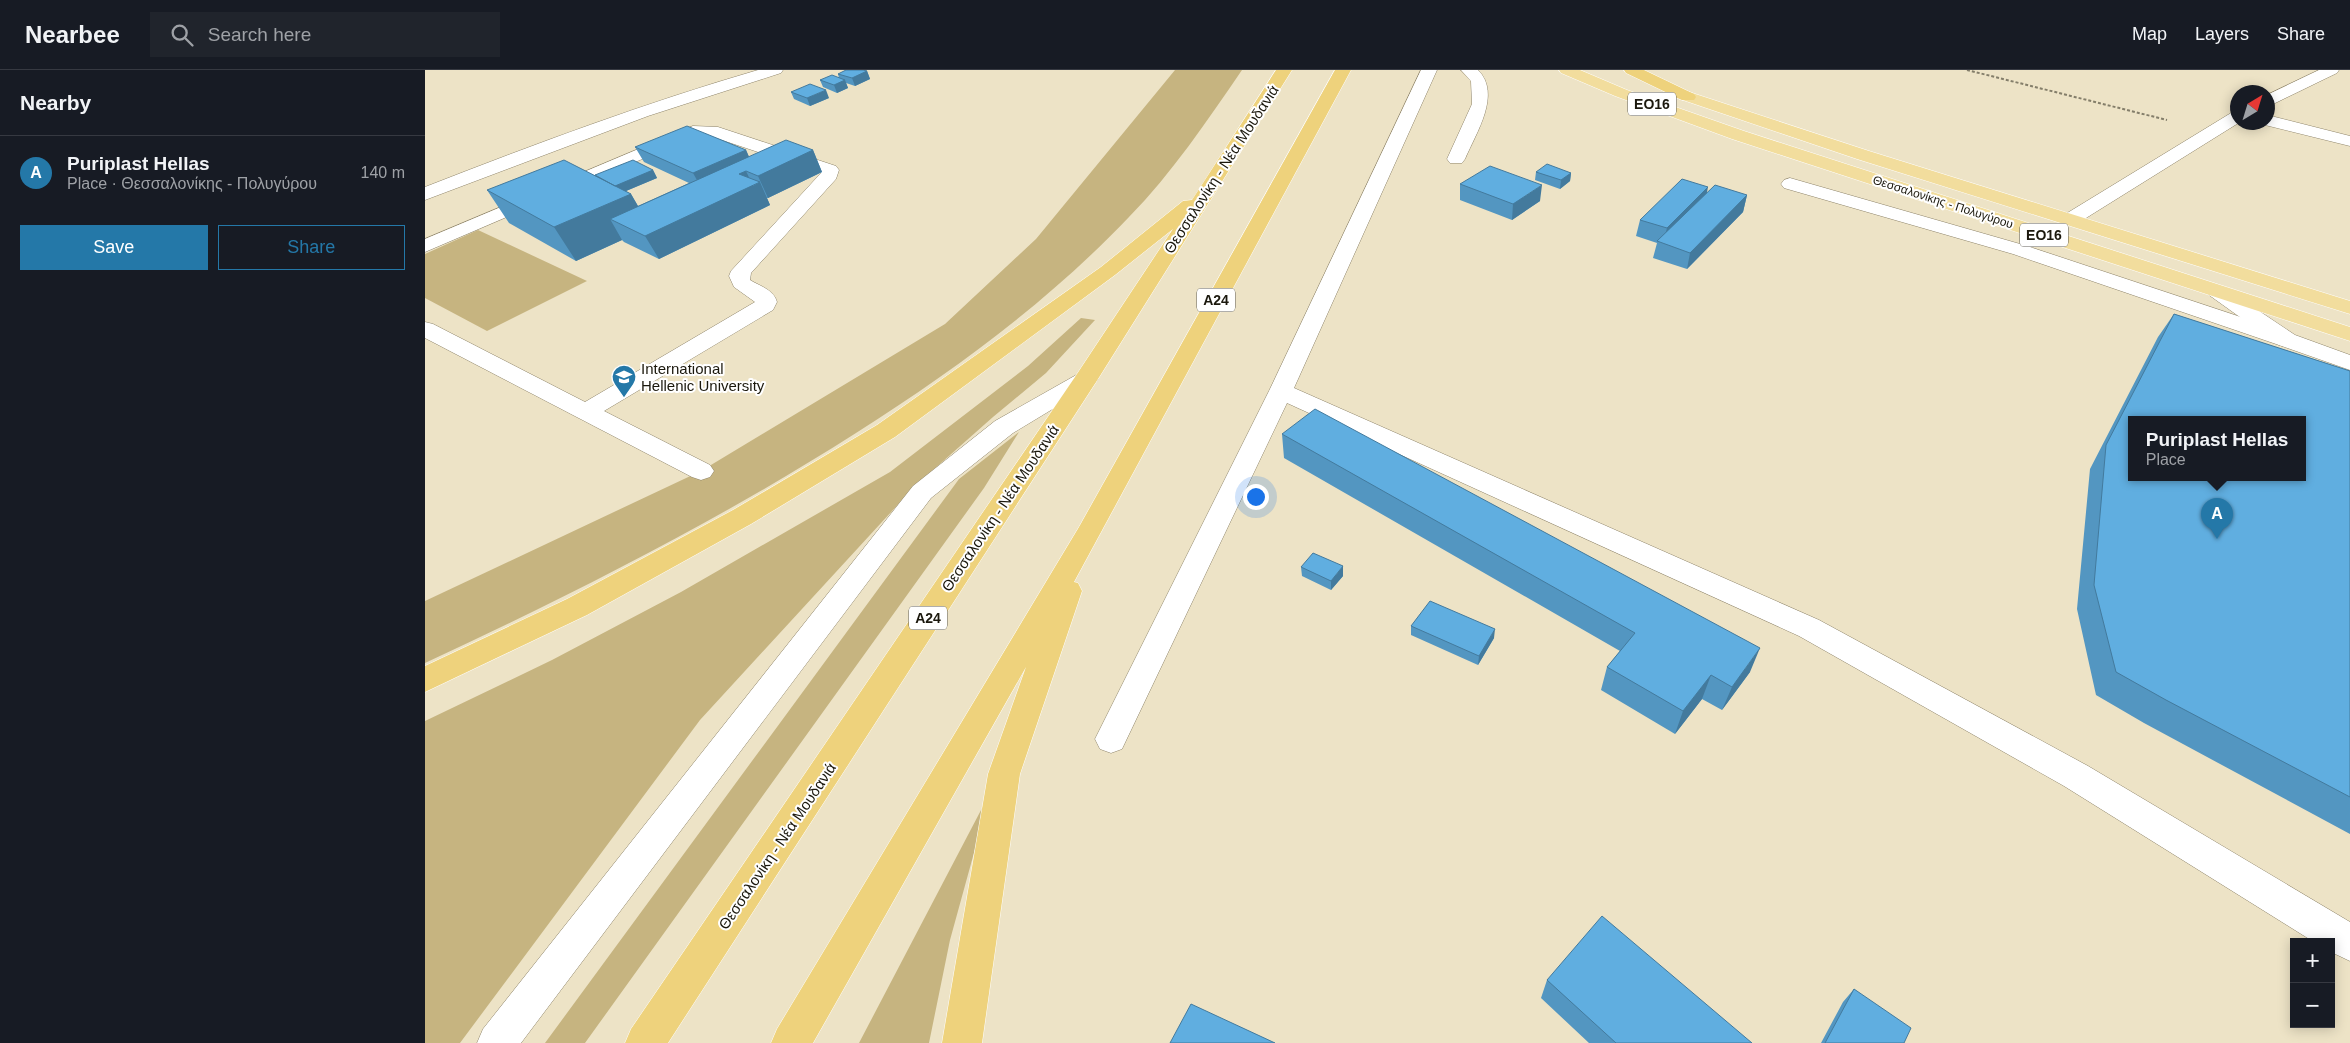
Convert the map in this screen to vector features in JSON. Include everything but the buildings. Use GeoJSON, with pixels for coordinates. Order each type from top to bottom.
{"type":"FeatureCollection","features":[{"type":"Feature","properties":{"kind":"highway","name":"Θεσσαλονίκη - Νέα Μουδανιά"},"geometry":{"type":"LineString","coordinates":[[645,1043],[1086,379],[1285,70]]}},
{"type":"Feature","properties":{"kind":"highway","name":"Α24"},"geometry":{"type":"LineString","coordinates":[[791,1043],[1089,531],[1343,70]]}},
{"type":"Feature","properties":{"kind":"highway"},"geometry":{"type":"LineString","coordinates":[[1632,70],[1688,97]]}},
{"type":"Feature","properties":{"kind":"highway"},"geometry":{"type":"LineString","coordinates":[[425,680],[577,607],[742,517],[886,431],[1108,271],[1209,190]]}},
{"type":"Feature","properties":{"kind":"highway"},"geometry":{"type":"LineString","coordinates":[[962,1043],[1004,774],[1089,531]]}},
{"type":"Feature","properties":{"kind":"main road","name":"Θεσσαλονίκης - Πολυγύρου"},"geometry":{"type":"LineString","coordinates":[[1567,70],[1621,93],[1738,135],[2350,334]]}},
{"type":"Feature","properties":{"kind":"main road","name":"Θεσσαλονίκης - Πολυγύρου"},"geometry":{"type":"LineString","coordinates":[[1614,70],[1688,97],[1863,155],[2350,308]]}},
{"type":"Feature","properties":{"kind":"street"},"geometry":{"type":"LineString","coordinates":[[425,194],[558,141],[775,70]]}},
{"type":"Feature","properties":{"kind":"street"},"geometry":{"type":"LineString","coordinates":[[1111,738],[1281,392],[1429,70]]}},
{"type":"Feature","properties":{"kind":"street"},"geometry":{"type":"LineString","coordinates":[[1456,159],[1480,104],[1479,80],[1469,70]]}},
{"type":"Feature","properties":{"kind":"street"},"geometry":{"type":"LineString","coordinates":[[2275,98],[2331,70]]}},
{"type":"Feature","properties":{"kind":"street"},"geometry":{"type":"LineString","coordinates":[[2071,219],[2230,121]]}},
{"type":"Feature","properties":{"kind":"street"},"geometry":{"type":"LineString","coordinates":[[2275,122],[2350,141]]}},
{"type":"Feature","properties":{"kind":"street"},"geometry":{"type":"LineString","coordinates":[[425,246],[693,131],[712,131],[831,170],[830,175],[739,276],[741,283],[765,297],[765,304],[585,412]]}},
{"type":"Feature","properties":{"kind":"street"},"geometry":{"type":"LineString","coordinates":[[1790,184],[2020,250],[2350,363]]}},
{"type":"Feature","properties":{"kind":"street"},"geometry":{"type":"LineString","coordinates":[[2216,291],[2287,340]]}},
{"type":"Feature","properties":{"kind":"street"},"geometry":{"type":"LineString","coordinates":[[425,329],[701,471]]}},
{"type":"Feature","properties":{"kind":"street"},"geometry":{"type":"LineString","coordinates":[[497,1043],[922,492],[1004,427],[1086,379]]}},
{"type":"Feature","properties":{"kind":"street"},"geometry":{"type":"LineString","coordinates":[[1281,392],[1809,628],[2076,776],[2350,943]]}},
{"type":"Feature","properties":{"kind":"path"},"geometry":{"type":"LineString","coordinates":[[1967,70],[2213,132]]}},
{"type":"Feature","properties":{"kind":"shaded area"},"geometry":{"type":"Polygon","coordinates":[[[1175,70],[1242,70],[1189,146],[1145,200],[1066,278],[999,333],[893,409],[751,496],[590,583],[425,663],[425,601],[701,471],[945,324],[1036,239],[1175,70]]]}},
{"type":"Feature","properties":{"kind":"shaded area"},"geometry":{"type":"Polygon","coordinates":[[[478,230],[587,281],[487,331],[425,298],[425,254],[478,230]]]}},
{"type":"Feature","properties":{"kind":"shaded area"},"geometry":{"type":"Polygon","coordinates":[[[1081,318],[1095,320],[1046,373],[915,486],[700,720],[460,1043],[425,1043],[425,721],[552,660],[681,592],[890,472],[1028,366],[1081,318]]]}},
{"type":"Feature","properties":{"kind":"shaded area"},"geometry":{"type":"Polygon","coordinates":[[[1019,432],[984,488],[585,1043],[545,1043],[959,479],[1019,432]]]}},
{"type":"Feature","properties":{"kind":"shaded area"},"geometry":{"type":"Polygon","coordinates":[[[991,791],[950,940],[929,1043],[859,1043],[991,791]]]}},
{"type":"Feature","properties":{"kind":"place","name":"International Hellenic University"},"geometry":{"type":"Point","coordinates":[624,398]}},
{"type":"Feature","properties":{"kind":"place","name":"Puriplast Hellas"},"geometry":{"type":"Point","coordinates":[2217,539]}}]}
